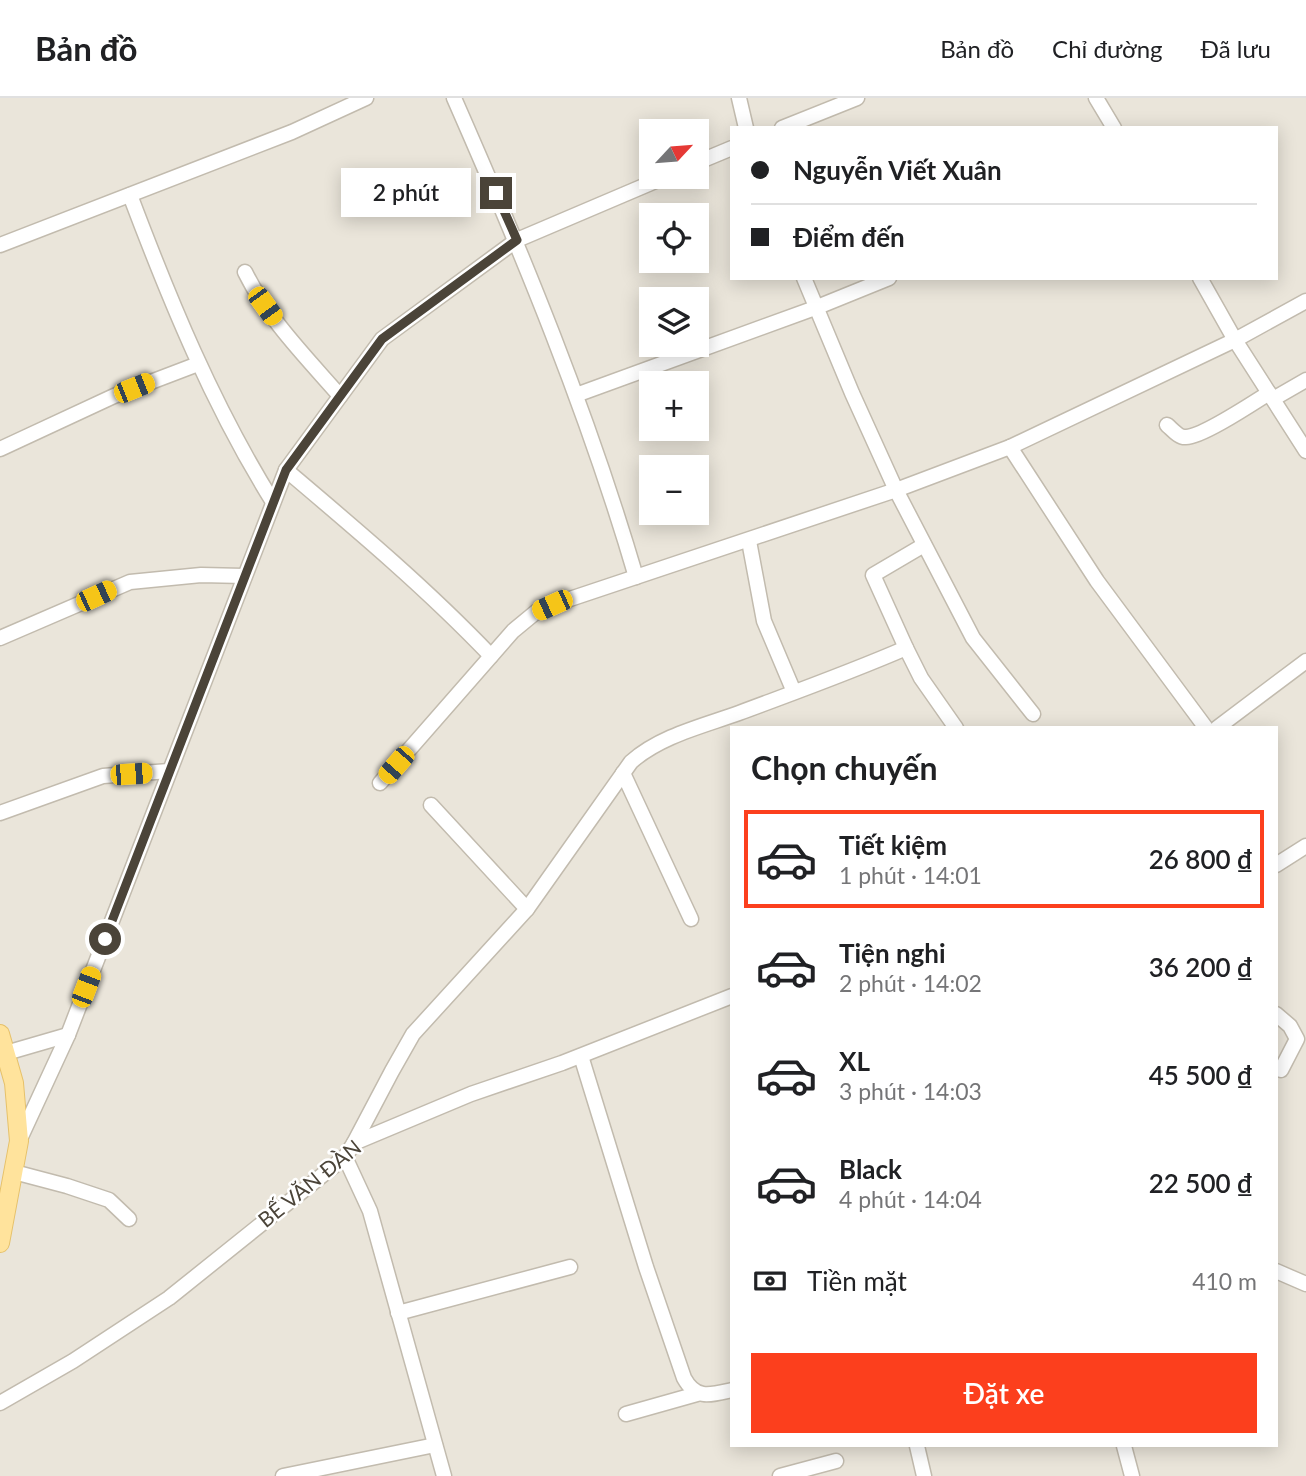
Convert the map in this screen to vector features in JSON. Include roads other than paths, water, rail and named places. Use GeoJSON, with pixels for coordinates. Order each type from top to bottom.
{"type":"FeatureCollection","features":[{"type":"Feature","properties":{"kind":"main road"},"geometry":{"type":"LineString","coordinates":[[0,1034],[17,1105],[19,1141],[0,1243]]}},
{"type":"Feature","properties":{"kind":"street"},"geometry":{"type":"LineString","coordinates":[[0,245],[292,132],[366,98]]}},
{"type":"Feature","properties":{"kind":"street"},"geometry":{"type":"LineString","coordinates":[[454,98],[517,240],[576,395],[611,492],[636,577]]}},
{"type":"Feature","properties":{"kind":"street"},"geometry":{"type":"LineString","coordinates":[[739,98],[746,126]]}},
{"type":"Feature","properties":{"kind":"street"},"geometry":{"type":"LineString","coordinates":[[787,126],[857,98]]}},
{"type":"Feature","properties":{"kind":"street"},"geometry":{"type":"LineString","coordinates":[[1096,98],[1113,126]]}},
{"type":"Feature","properties":{"kind":"street"},"geometry":{"type":"LineString","coordinates":[[709,158],[730,149]]}},
{"type":"Feature","properties":{"kind":"street"},"geometry":{"type":"LineString","coordinates":[[19,1141],[68,1035],[286,470],[382,339],[517,240],[639,188]]}},
{"type":"Feature","properties":{"kind":"street"},"geometry":{"type":"LineString","coordinates":[[130,195],[198,364],[250,465],[273,502]]}},
{"type":"Feature","properties":{"kind":"street"},"geometry":{"type":"LineString","coordinates":[[245,272],[255,292],[275,320],[340,396]]}},
{"type":"Feature","properties":{"kind":"street"},"geometry":{"type":"LineString","coordinates":[[805,280],[896,491],[924,545],[973,638],[1033,714]]}},
{"type":"Feature","properties":{"kind":"street"},"geometry":{"type":"LineString","coordinates":[[576,395],[816,308],[884,280]]}},
{"type":"Feature","properties":{"kind":"street"},"geometry":{"type":"LineString","coordinates":[[1201,280],[1306,452]]}},
{"type":"Feature","properties":{"kind":"street"},"geometry":{"type":"LineString","coordinates":[[380,783],[513,631],[536,612],[573,597],[896,491],[1010,447],[1236,340],[1306,301]]}},
{"type":"Feature","properties":{"kind":"street"},"geometry":{"type":"LineString","coordinates":[[0,449],[114,396],[198,364]]}},
{"type":"Feature","properties":{"kind":"street"},"geometry":{"type":"LineString","coordinates":[[1167,425],[1186,438],[1306,380]]}},
{"type":"Feature","properties":{"kind":"street"},"geometry":{"type":"LineString","coordinates":[[1010,447],[1097,581],[1205,726]]}},
{"type":"Feature","properties":{"kind":"street"},"geometry":{"type":"LineString","coordinates":[[286,470],[384,552],[452,615],[491,656]]}},
{"type":"Feature","properties":{"kind":"street"},"geometry":{"type":"LineString","coordinates":[[749,541],[764,621],[794,692]]}},
{"type":"Feature","properties":{"kind":"street"},"geometry":{"type":"LineString","coordinates":[[924,545],[873,575],[873,579],[921,678],[955,726]]}},
{"type":"Feature","properties":{"kind":"street"},"geometry":{"type":"LineString","coordinates":[[0,638],[130,582],[201,575],[244,576]]}},
{"type":"Feature","properties":{"kind":"street"},"geometry":{"type":"LineString","coordinates":[[354,1143],[413,1034],[527,909],[631,762],[652,746],[906,648]]}},
{"type":"Feature","properties":{"kind":"street"},"geometry":{"type":"LineString","coordinates":[[1220,726],[1306,661]]}},
{"type":"Feature","properties":{"kind":"street"},"geometry":{"type":"LineString","coordinates":[[0,813],[103,776],[169,771]]}},
{"type":"Feature","properties":{"kind":"street"},"geometry":{"type":"LineString","coordinates":[[623,772],[691,919]]}},
{"type":"Feature","properties":{"kind":"street"},"geometry":{"type":"LineString","coordinates":[[431,804],[527,909]]}},
{"type":"Feature","properties":{"kind":"street"},"geometry":{"type":"LineString","coordinates":[[1278,864],[1306,846]]}},
{"type":"Feature","properties":{"kind":"street","name":"BẾ VĂN ĐÀN"},"geometry":{"type":"LineString","coordinates":[[0,1404],[73,1361],[169,1298],[345,1157],[354,1143],[471,1094],[581,1056],[730,997]]}},
{"type":"Feature","properties":{"kind":"street"},"geometry":{"type":"LineString","coordinates":[[1278,1016],[1290,1026],[1297,1039],[1281,1070]]}},
{"type":"Feature","properties":{"kind":"street"},"geometry":{"type":"LineString","coordinates":[[6,1053],[68,1035]]}},
{"type":"Feature","properties":{"kind":"street"},"geometry":{"type":"LineString","coordinates":[[581,1056],[680,1368],[689,1388],[697,1394]]}},
{"type":"Feature","properties":{"kind":"street"},"geometry":{"type":"LineString","coordinates":[[345,1157],[370,1211],[444,1476]]}},
{"type":"Feature","properties":{"kind":"street"},"geometry":{"type":"LineString","coordinates":[[14,1172],[109,1200],[130,1219]]}},
{"type":"Feature","properties":{"kind":"street"},"geometry":{"type":"LineString","coordinates":[[398,1312],[570,1266]]}},
{"type":"Feature","properties":{"kind":"street"},"geometry":{"type":"LineString","coordinates":[[1278,1272],[1306,1284]]}},
{"type":"Feature","properties":{"kind":"street"},"geometry":{"type":"LineString","coordinates":[[626,1414],[697,1394],[708,1395],[730,1390]]}},
{"type":"Feature","properties":{"kind":"street"},"geometry":{"type":"LineString","coordinates":[[283,1476],[435,1445]]}},
{"type":"Feature","properties":{"kind":"street"},"geometry":{"type":"LineString","coordinates":[[920,1447],[924,1476]]}},
{"type":"Feature","properties":{"kind":"street"},"geometry":{"type":"LineString","coordinates":[[1124,1447],[1132,1476]]}},
{"type":"Feature","properties":{"kind":"street"},"geometry":{"type":"LineString","coordinates":[[780,1476],[836,1461]]}}]}
